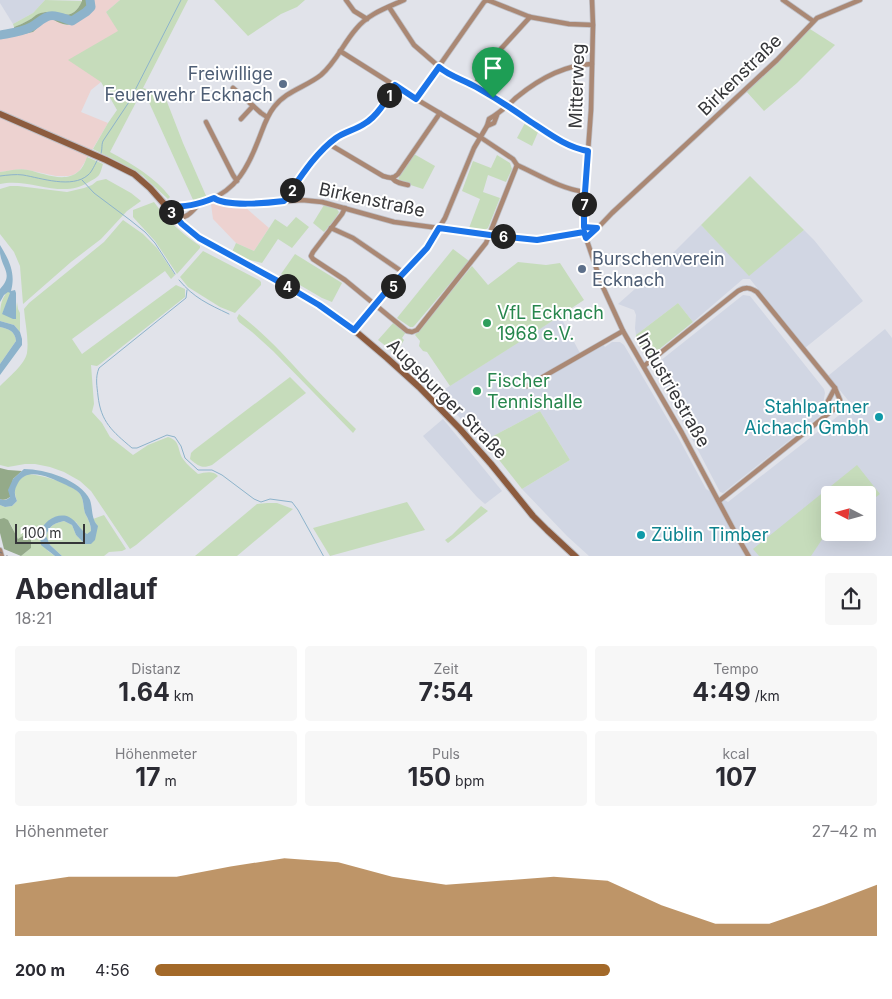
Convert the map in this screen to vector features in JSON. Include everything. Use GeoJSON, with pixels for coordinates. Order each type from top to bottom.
{"type":"FeatureCollection","features":[{"type":"Feature","properties":{"kind":"main road","name":"Augsburger Straße"},"geometry":{"type":"LineString","coordinates":[[0,114],[127,170],[150,188],[187,229],[199,238],[319,305],[354,330],[419,387],[492,464],[533,516],[576,556]]}},
{"type":"Feature","properties":{"kind":"street"},"geometry":{"type":"LineString","coordinates":[[346,0],[354,11],[367,19]]}},
{"type":"Feature","properties":{"kind":"street"},"geometry":{"type":"LineString","coordinates":[[200,203],[189,214],[182,218],[176,217],[177,212],[186,207],[226,192],[246,169],[273,108],[283,98],[323,73],[356,30],[373,14],[404,0]]}},
{"type":"Feature","properties":{"kind":"street"},"geometry":{"type":"LineString","coordinates":[[416,99],[487,0],[530,17],[569,24],[593,25]]}},
{"type":"Feature","properties":{"kind":"street","name":"Mitterweg"},"geometry":{"type":"LineString","coordinates":[[584,229],[592,64],[592,0]]}},
{"type":"Feature","properties":{"kind":"street"},"geometry":{"type":"LineString","coordinates":[[783,0],[813,22]]}},
{"type":"Feature","properties":{"kind":"street","name":"Birkenstraße"},"geometry":{"type":"LineString","coordinates":[[586,238],[764,72],[817,18],[860,0]]}},
{"type":"Feature","properties":{"kind":"street"},"geometry":{"type":"LineString","coordinates":[[389,7],[414,45],[444,71],[474,86],[562,142],[588,151]]}},
{"type":"Feature","properties":{"kind":"street"},"geometry":{"type":"LineString","coordinates":[[474,86],[499,51],[530,17]]}},
{"type":"Feature","properties":{"kind":"street"},"geometry":{"type":"LineString","coordinates":[[340,51],[480,137],[513,159],[517,165],[562,186],[586,192]]}},
{"type":"Feature","properties":{"kind":"street"},"geometry":{"type":"LineString","coordinates":[[354,330],[427,248],[444,218],[463,172],[489,119],[497,115],[528,88],[546,77],[565,68],[592,64]]}},
{"type":"Feature","properties":{"kind":"street"},"geometry":{"type":"LineString","coordinates":[[284,201],[329,144],[336,138],[371,119],[395,85]]}},
{"type":"Feature","properties":{"kind":"street"},"geometry":{"type":"LineString","coordinates":[[233,88],[268,117]]}},
{"type":"Feature","properties":{"kind":"street"},"geometry":{"type":"LineString","coordinates":[[241,118],[253,106]]}},
{"type":"Feature","properties":{"kind":"street"},"geometry":{"type":"LineString","coordinates":[[392,178],[398,174],[440,113]]}},
{"type":"Feature","properties":{"kind":"street"},"geometry":{"type":"LineString","coordinates":[[206,122],[237,181]]}},
{"type":"Feature","properties":{"kind":"street"},"geometry":{"type":"LineString","coordinates":[[329,144],[382,176],[408,185]]}},
{"type":"Feature","properties":{"kind":"street"},"geometry":{"type":"LineString","coordinates":[[345,208],[313,252],[313,259],[345,280],[407,331],[412,332],[417,330],[486,243],[517,165]]}},
{"type":"Feature","properties":{"kind":"street","name":"Birkenstraße"},"geometry":{"type":"LineString","coordinates":[[214,198],[218,201],[233,203],[314,201],[330,203],[394,222],[537,240],[584,229],[597,228]]}},
{"type":"Feature","properties":{"kind":"street"},"geometry":{"type":"LineString","coordinates":[[167,207],[186,207]]}},
{"type":"Feature","properties":{"kind":"street"},"geometry":{"type":"LineString","coordinates":[[187,229],[189,214]]}},
{"type":"Feature","properties":{"kind":"street"},"geometry":{"type":"LineString","coordinates":[[331,228],[353,238],[404,273]]}},
{"type":"Feature","properties":{"kind":"street","name":"Industriestraße"},"geometry":{"type":"LineString","coordinates":[[584,229],[602,285],[615,314],[749,556]]}},
{"type":"Feature","properties":{"kind":"street"},"geometry":{"type":"LineString","coordinates":[[644,366],[738,291],[743,288],[752,288],[835,388],[840,400],[833,410],[719,501]]}},
{"type":"Feature","properties":{"kind":"street"},"geometry":{"type":"LineString","coordinates":[[527,386],[624,331]]}},
{"type":"Feature","properties":{"kind":"street"},"geometry":{"type":"LineString","coordinates":[[833,410],[828,401],[835,388]]}},
{"type":"Feature","properties":{"kind":"street"},"geometry":{"type":"LineString","coordinates":[[0,550],[2,556]]}},
{"type":"Feature","properties":{"kind":"shaded area"},"geometry":{"type":"Polygon","coordinates":[[[0,0],[45,0],[33,13],[13,24],[0,0]]]}},
{"type":"Feature","properties":{"kind":"shaded area"},"geometry":{"type":"Polygon","coordinates":[[[93,0],[120,0],[106,12],[119,31],[101,82],[91,90],[81,112],[108,123],[79,171],[73,175],[56,176],[20,169],[0,172],[0,39],[33,32],[51,18],[65,25],[73,24],[95,6],[93,0]]]}},
{"type":"Feature","properties":{"kind":"shaded area"},"geometry":{"type":"Polygon","coordinates":[[[211,204],[245,207],[269,228],[254,251],[236,243],[213,219],[211,204]]]}},
{"type":"Feature","properties":{"kind":"shaded area"},"geometry":{"type":"Polygon","coordinates":[[[701,225],[749,275],[804,230],[863,301],[805,348],[750,279],[743,279],[693,322],[678,303],[636,335],[636,315],[634,310],[618,304],[654,272],[701,225]]]}},
{"type":"Feature","properties":{"kind":"shaded area"},"geometry":{"type":"Polygon","coordinates":[[[743,295],[750,296],[824,389],[825,393],[821,415],[723,493],[720,492],[654,371],[655,365],[743,295]]]}},
{"type":"Feature","properties":{"kind":"shaded area"},"geometry":{"type":"Polygon","coordinates":[[[560,316],[580,353],[601,341],[605,347],[612,342],[620,342],[624,345],[706,489],[728,502],[852,405],[828,376],[885,329],[892,338],[892,556],[589,556],[522,489],[570,460],[540,411],[484,441],[463,417],[461,419],[437,394],[560,316]]]}},
{"type":"Feature","properties":{"kind":"shaded area"},"geometry":{"type":"Polygon","coordinates":[[[443,419],[502,491],[485,504],[423,436],[443,419]]]}},
{"type":"Feature","properties":{"kind":"green space"},"geometry":{"type":"Polygon","coordinates":[[[45,0],[82,1],[73,13],[46,12],[14,27],[13,24],[33,13],[45,0]]]}},
{"type":"Feature","properties":{"kind":"green space"},"geometry":{"type":"Polygon","coordinates":[[[82,0],[93,0],[95,6],[85,16],[72,24],[63,24],[51,18],[33,32],[0,39],[0,33],[15,31],[14,27],[38,14],[45,12],[73,13],[82,0]]]}},
{"type":"Feature","properties":{"kind":"green space"},"geometry":{"type":"Polygon","coordinates":[[[120,0],[188,0],[143,88],[164,94],[207,198],[194,202],[143,89],[110,152],[150,177],[170,197],[168,199],[142,175],[93,149],[117,110],[101,82],[68,60],[118,31],[106,12],[120,0]]]}},
{"type":"Feature","properties":{"kind":"green space"},"geometry":{"type":"Polygon","coordinates":[[[214,0],[305,0],[297,7],[281,14],[248,36],[214,0]]]}},
{"type":"Feature","properties":{"kind":"green space"},"geometry":{"type":"Polygon","coordinates":[[[810,29],[835,45],[797,83],[764,111],[746,91],[810,29]]]}},
{"type":"Feature","properties":{"kind":"green space"},"geometry":{"type":"Polygon","coordinates":[[[526,121],[539,130],[532,146],[517,138],[526,121]]]}},
{"type":"Feature","properties":{"kind":"green space"},"geometry":{"type":"Polygon","coordinates":[[[414,154],[435,166],[423,189],[398,181],[399,176],[414,154]]]}},
{"type":"Feature","properties":{"kind":"green space"},"geometry":{"type":"Polygon","coordinates":[[[497,155],[510,163],[512,169],[506,182],[488,175],[483,192],[500,198],[488,228],[483,231],[469,228],[480,199],[462,191],[473,161],[491,168],[497,155]]]}},
{"type":"Feature","properties":{"kind":"green space"},"geometry":{"type":"Polygon","coordinates":[[[87,157],[103,164],[98,176],[79,187],[57,189],[23,183],[0,184],[0,172],[18,169],[67,177],[80,170],[87,157]]]}},
{"type":"Feature","properties":{"kind":"green space"},"geometry":{"type":"Polygon","coordinates":[[[750,176],[804,230],[749,276],[701,225],[750,176]]]}},
{"type":"Feature","properties":{"kind":"green space"},"geometry":{"type":"Polygon","coordinates":[[[106,179],[141,201],[127,211],[101,239],[71,262],[23,304],[20,266],[14,252],[0,234],[0,189],[18,186],[67,192],[84,188],[97,181],[106,179]]]}},
{"type":"Feature","properties":{"kind":"green space"},"geometry":{"type":"Polygon","coordinates":[[[154,202],[175,226],[200,246],[177,274],[155,241],[133,217],[133,210],[154,202]]]}},
{"type":"Feature","properties":{"kind":"green space"},"geometry":{"type":"Polygon","coordinates":[[[324,205],[336,208],[339,212],[324,232],[313,223],[324,205]]]}},
{"type":"Feature","properties":{"kind":"green space"},"geometry":{"type":"Polygon","coordinates":[[[296,217],[309,227],[292,248],[278,239],[262,263],[246,259],[232,252],[236,243],[254,251],[275,219],[287,227],[296,217]]]}},
{"type":"Feature","properties":{"kind":"green space"},"geometry":{"type":"Polygon","coordinates":[[[123,220],[143,234],[157,248],[175,275],[171,279],[165,271],[72,339],[82,354],[176,285],[185,289],[185,297],[100,364],[97,366],[91,365],[94,404],[92,412],[102,423],[110,437],[133,455],[148,445],[168,437],[175,441],[183,459],[198,474],[211,472],[218,476],[130,549],[91,491],[80,481],[64,472],[35,464],[8,467],[0,465],[0,386],[12,375],[26,357],[27,337],[24,309],[104,242],[123,220]]]}},
{"type":"Feature","properties":{"kind":"green space"},"geometry":{"type":"Polygon","coordinates":[[[453,249],[469,261],[415,325],[410,327],[397,318],[453,249]]]}},
{"type":"Feature","properties":{"kind":"green space"},"geometry":{"type":"Polygon","coordinates":[[[203,251],[261,282],[261,285],[235,313],[220,307],[188,287],[180,277],[203,251]]]}},
{"type":"Feature","properties":{"kind":"green space"},"geometry":{"type":"Polygon","coordinates":[[[295,254],[342,283],[332,302],[281,274],[295,254]]]}},
{"type":"Feature","properties":{"kind":"green space","name":"VfL Ecknach 1968 e.V."},"geometry":{"type":"Polygon","coordinates":[[[518,262],[546,265],[560,263],[584,300],[450,386],[427,352],[423,351],[419,346],[420,341],[415,335],[472,266],[488,285],[518,262]]]}},
{"type":"Feature","properties":{"kind":"green space"},"geometry":{"type":"Polygon","coordinates":[[[8,291],[10,296],[2,314],[16,310],[17,302],[20,313],[20,332],[14,325],[0,321],[1,304],[8,291]]]}},
{"type":"Feature","properties":{"kind":"green space"},"geometry":{"type":"Polygon","coordinates":[[[678,303],[693,322],[652,355],[645,355],[636,340],[636,335],[678,303]]]}},
{"type":"Feature","properties":{"kind":"green space"},"geometry":{"type":"Polygon","coordinates":[[[239,314],[274,345],[356,429],[353,433],[273,351],[239,322],[237,318],[239,314]]]}},
{"type":"Feature","properties":{"kind":"green space"},"geometry":{"type":"Polygon","coordinates":[[[394,322],[406,332],[396,354],[378,340],[394,322]]]}},
{"type":"Feature","properties":{"kind":"green space"},"geometry":{"type":"Polygon","coordinates":[[[0,327],[11,331],[16,341],[0,364],[0,327]]]}},
{"type":"Feature","properties":{"kind":"green space"},"geometry":{"type":"Polygon","coordinates":[[[290,377],[306,393],[212,465],[200,466],[190,459],[191,453],[194,450],[290,377]]]}},
{"type":"Feature","properties":{"kind":"green space"},"geometry":{"type":"Polygon","coordinates":[[[540,411],[570,460],[522,489],[484,441],[540,411]]]}},
{"type":"Feature","properties":{"kind":"green space"},"geometry":{"type":"Polygon","coordinates":[[[857,465],[874,486],[831,486],[857,465]]]}},
{"type":"Feature","properties":{"kind":"green space"},"geometry":{"type":"Polygon","coordinates":[[[0,468],[22,471],[13,479],[10,497],[4,500],[0,499],[0,468]]]}},
{"type":"Feature","properties":{"kind":"green space"},"geometry":{"type":"Polygon","coordinates":[[[28,474],[48,478],[70,486],[80,494],[82,499],[91,532],[87,534],[83,532],[76,522],[60,516],[53,518],[44,525],[40,534],[48,551],[55,556],[21,556],[31,548],[18,539],[7,520],[0,519],[0,505],[5,507],[12,506],[17,501],[16,485],[28,474]]]}},
{"type":"Feature","properties":{"kind":"green space"},"geometry":{"type":"Polygon","coordinates":[[[876,489],[880,494],[876,497],[876,489]]]}},
{"type":"Feature","properties":{"kind":"green space"},"geometry":{"type":"Polygon","coordinates":[[[821,494],[821,541],[811,556],[759,556],[753,549],[821,494]]]}},
{"type":"Feature","properties":{"kind":"green space"},"geometry":{"type":"Polygon","coordinates":[[[407,502],[425,530],[330,556],[313,528],[407,502]]]}},
{"type":"Feature","properties":{"kind":"green space"},"geometry":{"type":"Polygon","coordinates":[[[277,503],[293,509],[237,556],[195,556],[257,504],[277,503]]]}},
{"type":"Feature","properties":{"kind":"green space"},"geometry":{"type":"Polygon","coordinates":[[[481,506],[488,511],[448,543],[445,540],[481,506]]]}},
{"type":"Feature","properties":{"kind":"green space"},"geometry":{"type":"Polygon","coordinates":[[[104,515],[126,549],[109,552],[104,556],[62,556],[50,545],[46,536],[49,529],[55,524],[64,521],[72,525],[76,535],[85,544],[96,524],[93,519],[104,515]]]}},
{"type":"Feature","properties":{"kind":"green space"},"geometry":{"type":"Polygon","coordinates":[[[0,519],[8,520],[18,539],[26,534],[31,536],[31,548],[21,556],[4,549],[0,533],[0,519]]]}},
{"type":"Feature","properties":{"kind":"water"},"geometry":{"type":"Polygon","coordinates":[[[0,245],[9,261],[12,272],[11,291],[15,290],[16,293],[16,319],[2,314],[10,293],[8,292],[4,295],[0,302],[0,289],[7,275],[1,259],[0,245]]]}},
{"type":"Feature","properties":{"kind":"water"},"geometry":{"type":"Polygon","coordinates":[[[0,321],[14,325],[20,332],[22,345],[0,375],[0,364],[16,341],[11,331],[0,327],[0,321]]]}},
{"type":"Feature","properties":{"kind":"water"},"geometry":{"type":"Polygon","coordinates":[[[24,469],[42,471],[61,477],[71,481],[85,493],[90,500],[93,517],[98,526],[95,540],[91,544],[85,544],[76,535],[72,525],[64,521],[52,526],[46,536],[50,545],[62,556],[55,556],[41,545],[40,534],[44,525],[56,517],[69,517],[87,534],[91,531],[80,494],[73,488],[53,479],[40,475],[27,475],[22,478],[16,488],[17,501],[12,506],[5,507],[0,505],[0,499],[5,500],[10,497],[8,490],[13,479],[24,469]]]}},
{"type":"Feature","properties":{"kind":"waterway"},"geometry":{"type":"LineString","coordinates":[[0,35],[28,29],[49,16],[58,16],[72,21],[91,7],[90,0]]}},
{"type":"Feature","properties":{"kind":"waterway"},"geometry":{"type":"LineString","coordinates":[[100,156],[103,141],[129,102],[181,0]]}},
{"type":"Feature","properties":{"kind":"waterway"},"geometry":{"type":"LineString","coordinates":[[0,176],[20,175],[56,181],[74,181],[88,175],[98,159]]}},
{"type":"Feature","properties":{"kind":"waterway"},"geometry":{"type":"LineString","coordinates":[[82,180],[94,193],[145,232],[155,243],[175,274]]}},
{"type":"Feature","properties":{"kind":"waterway"},"geometry":{"type":"LineString","coordinates":[[179,280],[196,296],[229,314]]}},
{"type":"Feature","properties":{"kind":"waterway"},"geometry":{"type":"LineString","coordinates":[[187,290],[186,298],[99,368],[97,389],[105,419],[113,431],[132,448],[137,448],[167,435],[175,437],[181,446],[185,458],[198,470],[212,470],[222,475],[254,499],[261,502],[270,499],[292,502],[323,556]]}},
{"type":"Feature","properties":{"kind":"railway"},"geometry":{"type":"LineString","coordinates":[[0,552],[7,556]]}},
{"type":"Feature","properties":{"kind":"place","name":"Freiwillige Feuerwehr Ecknach"},"geometry":{"type":"Point","coordinates":[283,84]}},
{"type":"Feature","properties":{"kind":"place","name":"Burschenverein Ecknach"},"geometry":{"type":"Point","coordinates":[582,269]}},
{"type":"Feature","properties":{"kind":"place","name":"VfL Ecknach 1968 e.V."},"geometry":{"type":"Point","coordinates":[487,323]}},
{"type":"Feature","properties":{"kind":"place","name":"Fischer Tennishalle"},"geometry":{"type":"Point","coordinates":[477,391]}},
{"type":"Feature","properties":{"kind":"place","name":"Stahlpartner Aichach Gmbh"},"geometry":{"type":"Point","coordinates":[879,417]}},
{"type":"Feature","properties":{"kind":"place","name":"Züblin Timber"},"geometry":{"type":"Point","coordinates":[641,535]}},
{"type":"Feature","properties":{"kind":"route"},"geometry":{"type":"LineString","coordinates":[[439,67],[493,98],[562,142],[588,151],[584,227],[597,228],[586,238],[584,232],[537,240],[439,228],[427,248],[384,294],[354,330],[319,305],[199,238],[190,232],[167,207],[186,207],[214,198],[218,201],[233,203],[284,201],[321,152],[336,138],[371,119],[395,85],[416,99],[439,67]]}}]}
